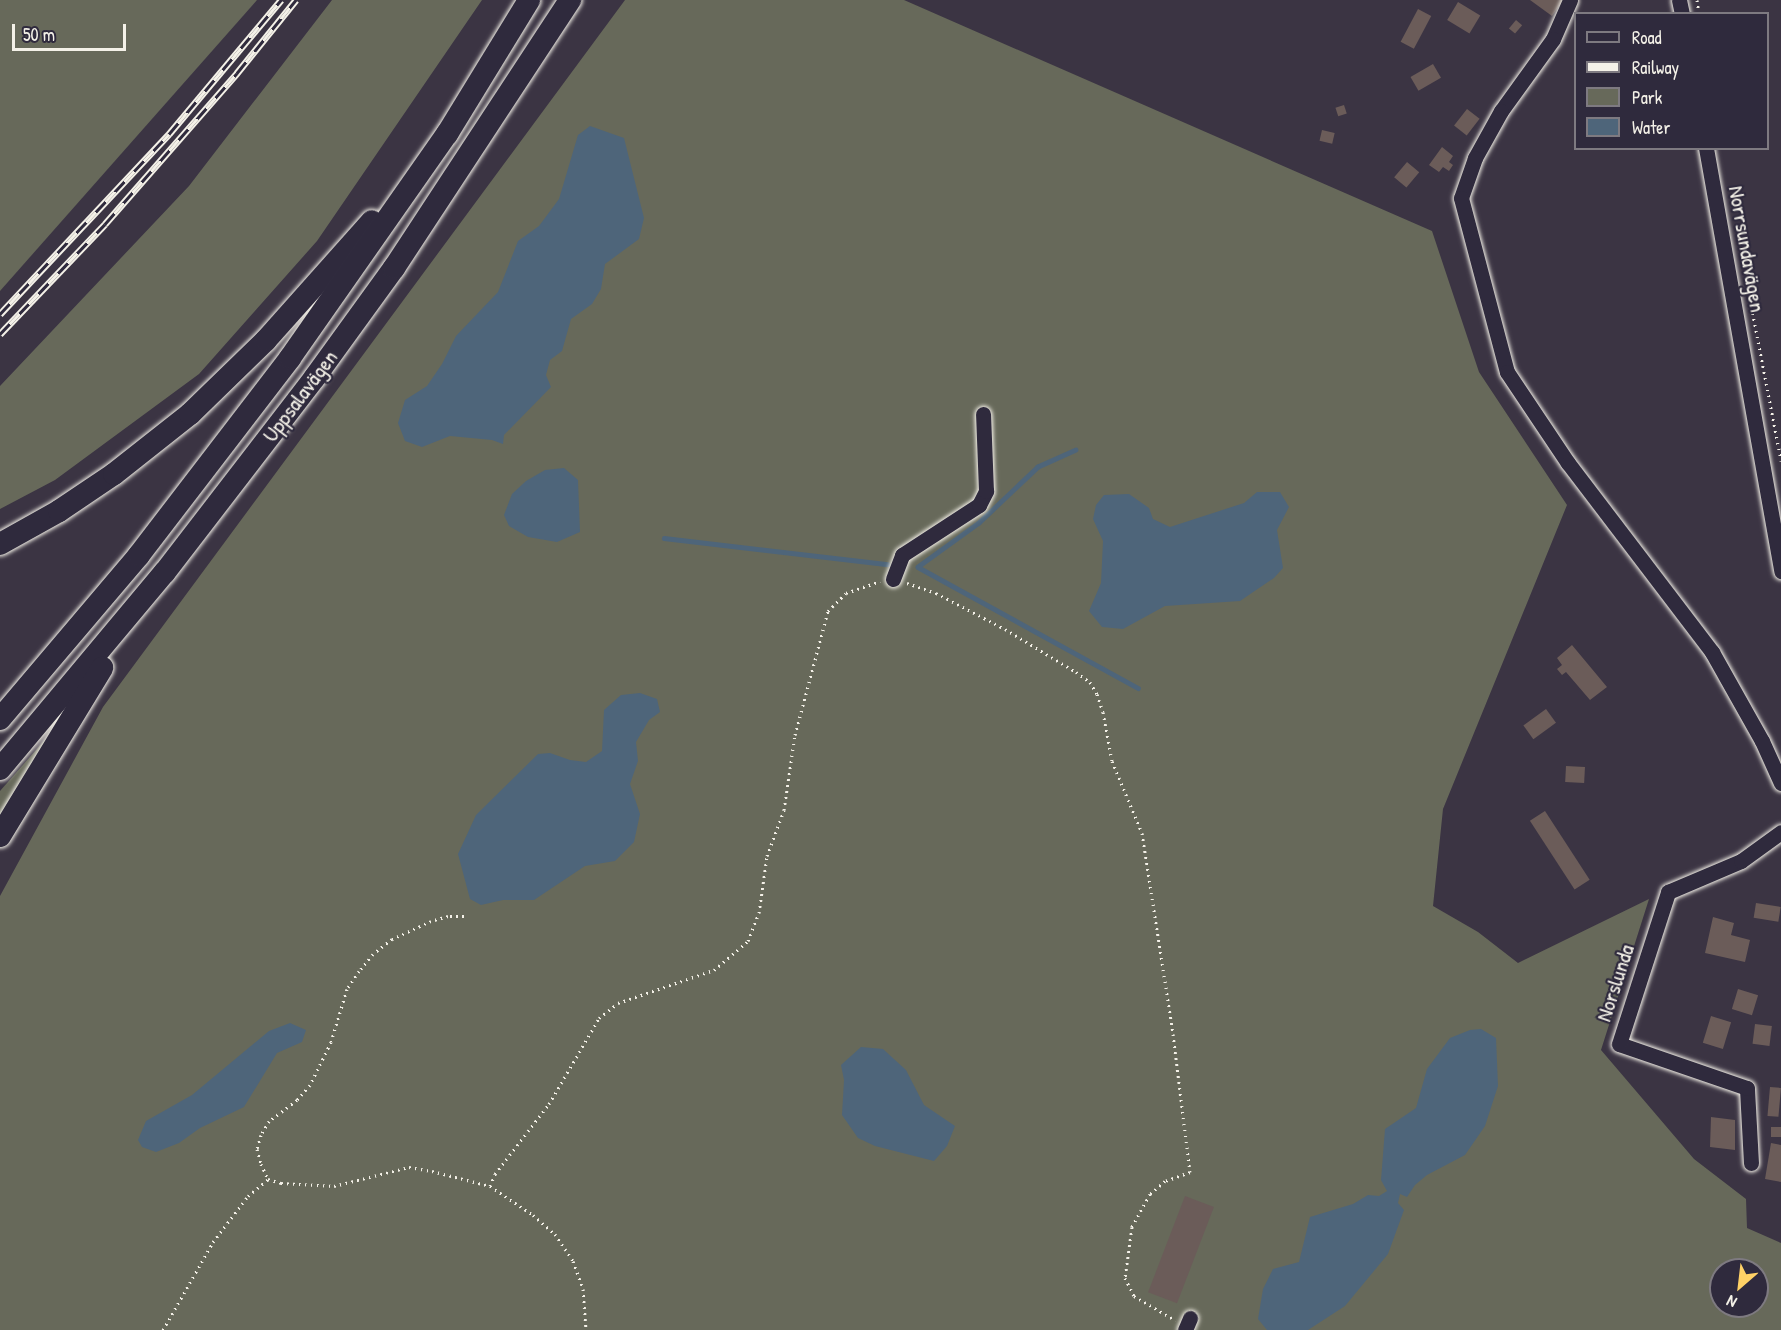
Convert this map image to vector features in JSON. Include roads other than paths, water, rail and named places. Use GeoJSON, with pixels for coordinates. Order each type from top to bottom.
{"type":"FeatureCollection","features":[{"type":"Feature","properties":{"kind":"highway","name":"Uppsalavägen"},"geometry":{"type":"LineString","coordinates":[[0,719],[125,572],[225,444],[358,263],[447,134],[529,0]]}},
{"type":"Feature","properties":{"kind":"highway","name":"Uppsalavägen"},"geometry":{"type":"LineString","coordinates":[[0,769],[165,572],[315,377],[394,268],[570,0]]}},
{"type":"Feature","properties":{"kind":"highway"},"geometry":{"type":"LineString","coordinates":[[0,544],[59,511],[114,474],[190,414],[302,302],[447,134]]}},
{"type":"Feature","properties":{"kind":"highway"},"geometry":{"type":"LineString","coordinates":[[0,836],[80,701],[165,572]]}},
{"type":"Feature","properties":{"kind":"street"},"geometry":{"type":"LineString","coordinates":[[1570,0],[1553,39],[1496,121],[1475,158],[1461,198],[1507,372],[1568,463],[1712,652],[1762,741],[1781,783]]}},
{"type":"Feature","properties":{"kind":"street","name":"Norrsundavägen"},"geometry":{"type":"LineString","coordinates":[[1706,150],[1781,571]]}},
{"type":"Feature","properties":{"kind":"street"},"geometry":{"type":"LineString","coordinates":[[894,579],[902,555],[979,505],[986,491],[983,414]]}},
{"type":"Feature","properties":{"kind":"street","name":"Norslunda"},"geometry":{"type":"LineString","coordinates":[[1751,1163],[1747,1088],[1619,1044],[1668,892],[1741,861],[1781,832]]}},
{"type":"Feature","properties":{"kind":"water"},"geometry":{"type":"Polygon","coordinates":[[[590,126],[624,138],[644,218],[639,239],[605,264],[601,289],[592,304],[571,319],[562,351],[550,360],[546,375],[551,387],[504,435],[503,444],[492,440],[450,436],[422,447],[405,441],[398,423],[405,400],[427,386],[442,364],[456,336],[498,292],[518,241],[539,226],[559,199],[578,135],[590,126]]]}},
{"type":"Feature","properties":{"kind":"water"},"geometry":{"type":"Polygon","coordinates":[[[564,468],[578,480],[580,532],[557,542],[528,537],[509,526],[504,515],[512,494],[526,481],[545,470],[564,468]]]}},
{"type":"Feature","properties":{"kind":"water"},"geometry":{"type":"Polygon","coordinates":[[[1257,492],[1280,492],[1289,507],[1277,530],[1283,568],[1274,578],[1240,601],[1165,606],[1123,629],[1102,627],[1089,611],[1101,583],[1103,541],[1093,519],[1096,505],[1104,495],[1129,494],[1149,508],[1153,519],[1170,527],[1244,503],[1257,492]]]}},
{"type":"Feature","properties":{"kind":"water"},"geometry":{"type":"Polygon","coordinates":[[[640,693],[657,699],[660,712],[649,720],[636,742],[638,761],[630,784],[640,814],[634,842],[615,861],[585,866],[534,900],[503,900],[481,905],[470,899],[458,854],[476,815],[538,754],[550,753],[570,760],[586,762],[602,751],[604,710],[621,695],[640,693]]]}},
{"type":"Feature","properties":{"kind":"water"},"geometry":{"type":"Polygon","coordinates":[[[290,1023],[306,1030],[302,1042],[277,1053],[244,1107],[200,1128],[179,1143],[156,1152],[142,1147],[138,1140],[146,1121],[192,1095],[269,1031],[290,1023]]]}},
{"type":"Feature","properties":{"kind":"water"},"geometry":{"type":"Polygon","coordinates":[[[1481,1029],[1496,1038],[1498,1086],[1485,1126],[1465,1155],[1427,1175],[1415,1185],[1407,1197],[1400,1194],[1398,1203],[1404,1210],[1388,1254],[1345,1306],[1308,1330],[1267,1330],[1258,1319],[1263,1289],[1273,1269],[1299,1262],[1310,1217],[1353,1204],[1368,1195],[1379,1196],[1387,1191],[1381,1180],[1385,1129],[1416,1108],[1427,1069],[1450,1038],[1470,1030],[1481,1029]]]}},
{"type":"Feature","properties":{"kind":"water"},"geometry":{"type":"Polygon","coordinates":[[[861,1047],[883,1049],[906,1070],[924,1105],[955,1126],[947,1146],[934,1161],[875,1146],[858,1138],[842,1115],[844,1080],[841,1065],[861,1047]]]}},
{"type":"Feature","properties":{"kind":"waterway"},"geometry":{"type":"LineString","coordinates":[[1076,450],[1038,467],[979,523],[918,567],[1138,688]]}},
{"type":"Feature","properties":{"kind":"waterway"},"geometry":{"type":"LineString","coordinates":[[664,538],[887,564]]}},
{"type":"Feature","properties":{"kind":"railway"},"geometry":{"type":"LineString","coordinates":[[0,314],[169,134],[281,0]]}},
{"type":"Feature","properties":{"kind":"railway"},"geometry":{"type":"LineString","coordinates":[[0,334],[105,224],[237,73],[296,0]]}}]}
